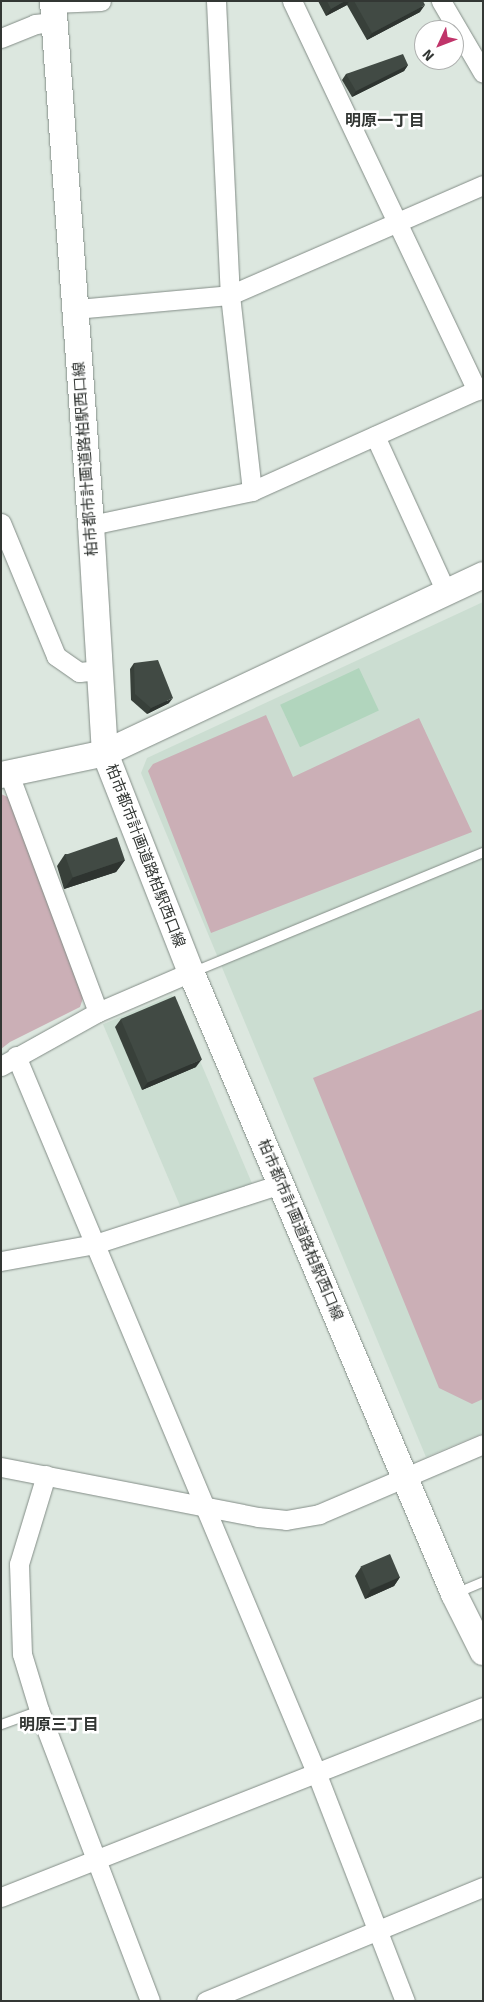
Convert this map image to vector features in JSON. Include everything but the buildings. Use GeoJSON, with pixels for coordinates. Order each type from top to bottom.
{"type":"FeatureCollection","features":[{"type":"Feature","properties":{"kind":"street"},"geometry":{"type":"LineString","coordinates":[[1,38],[34,24],[53,9],[101,1]]}},
{"type":"Feature","properties":{"kind":"street"},"geometry":{"type":"LineString","coordinates":[[216,1],[230,295],[252,491]]}},
{"type":"Feature","properties":{"kind":"street"},"geometry":{"type":"LineString","coordinates":[[91,525],[252,491],[480,389],[292,1]]}},
{"type":"Feature","properties":{"kind":"street"},"geometry":{"type":"LineString","coordinates":[[441,1],[483,73]]}},
{"type":"Feature","properties":{"kind":"street","name":"柏市都市計画道路柏駅西口線"},"geometry":{"type":"LineString","coordinates":[[53,9],[76,309],[105,753],[191,972],[454,1594],[483,1652]]}},
{"type":"Feature","properties":{"kind":"street"},"geometry":{"type":"LineString","coordinates":[[76,309],[230,295],[483,185]]}},
{"type":"Feature","properties":{"kind":"street"},"geometry":{"type":"LineString","coordinates":[[375,436],[446,592]]}},
{"type":"Feature","properties":{"kind":"street"},"geometry":{"type":"LineString","coordinates":[[1,523],[56,656],[79,672],[101,670]]}},
{"type":"Feature","properties":{"kind":"street"},"geometry":{"type":"LineString","coordinates":[[98,1012],[5,775],[105,753],[483,575]]}},
{"type":"Feature","properties":{"kind":"street"},"geometry":{"type":"LineString","coordinates":[[191,972],[98,1012],[9,1061],[95,1244],[316,1772],[405,2001]]}},
{"type":"Feature","properties":{"kind":"street"},"geometry":{"type":"LineString","coordinates":[[1,1261],[95,1244],[281,1184]]}},
{"type":"Feature","properties":{"kind":"street"},"geometry":{"type":"LineString","coordinates":[[1,1467],[258,1517],[286,1520],[319,1514],[483,1444]]}},
{"type":"Feature","properties":{"kind":"street"},"geometry":{"type":"LineString","coordinates":[[46,1475],[19,1564],[22,1654],[39,1710],[150,2001]]}},
{"type":"Feature","properties":{"kind":"street"},"geometry":{"type":"LineString","coordinates":[[1,1897],[483,1707]]}},
{"type":"Feature","properties":{"kind":"street"},"geometry":{"type":"LineString","coordinates":[[206,2001],[483,1887]]}},
{"type":"Feature","properties":{"kind":"lane"},"geometry":{"type":"LineString","coordinates":[[191,972],[483,852]]}},
{"type":"Feature","properties":{"kind":"lane"},"geometry":{"type":"LineString","coordinates":[[454,1594],[483,1582]]}},
{"type":"Feature","properties":{"kind":"lane"},"geometry":{"type":"LineString","coordinates":[[1,1724],[39,1710]]}},
{"type":"Feature","properties":{"kind":"shaded area"},"geometry":{"type":"Polygon","coordinates":[[[483,602],[483,1433],[426,1457],[141,773],[147,758],[483,602]]]}},
{"type":"Feature","properties":{"kind":"shaded area"},"geometry":{"type":"Polygon","coordinates":[[[359,668],[379,711],[300,747],[280,705],[359,668]]]}},
{"type":"Feature","properties":{"kind":"shaded area"},"geometry":{"type":"Polygon","coordinates":[[[266,715],[293,777],[419,718],[472,832],[211,933],[148,771],[153,764],[266,715]]]}},
{"type":"Feature","properties":{"kind":"shaded area"},"geometry":{"type":"Polygon","coordinates":[[[1,794],[12,799],[83,998],[80,1007],[10,1042],[1,1049],[1,794]]]}},
{"type":"Feature","properties":{"kind":"shaded area"},"geometry":{"type":"Polygon","coordinates":[[[172,995],[254,1188],[185,1218],[103,1024],[172,995]]]}},
{"type":"Feature","properties":{"kind":"shaded area"},"geometry":{"type":"Polygon","coordinates":[[[483,1009],[483,1399],[472,1404],[439,1388],[313,1078],[483,1009]]]}},
{"type":"Feature","properties":{"kind":"district","name":"明原一丁目"},"geometry":{"type":"Point","coordinates":[385,121]}},
{"type":"Feature","properties":{"kind":"district","name":"明原三丁目"},"geometry":{"type":"Point","coordinates":[59,1725]}}]}
